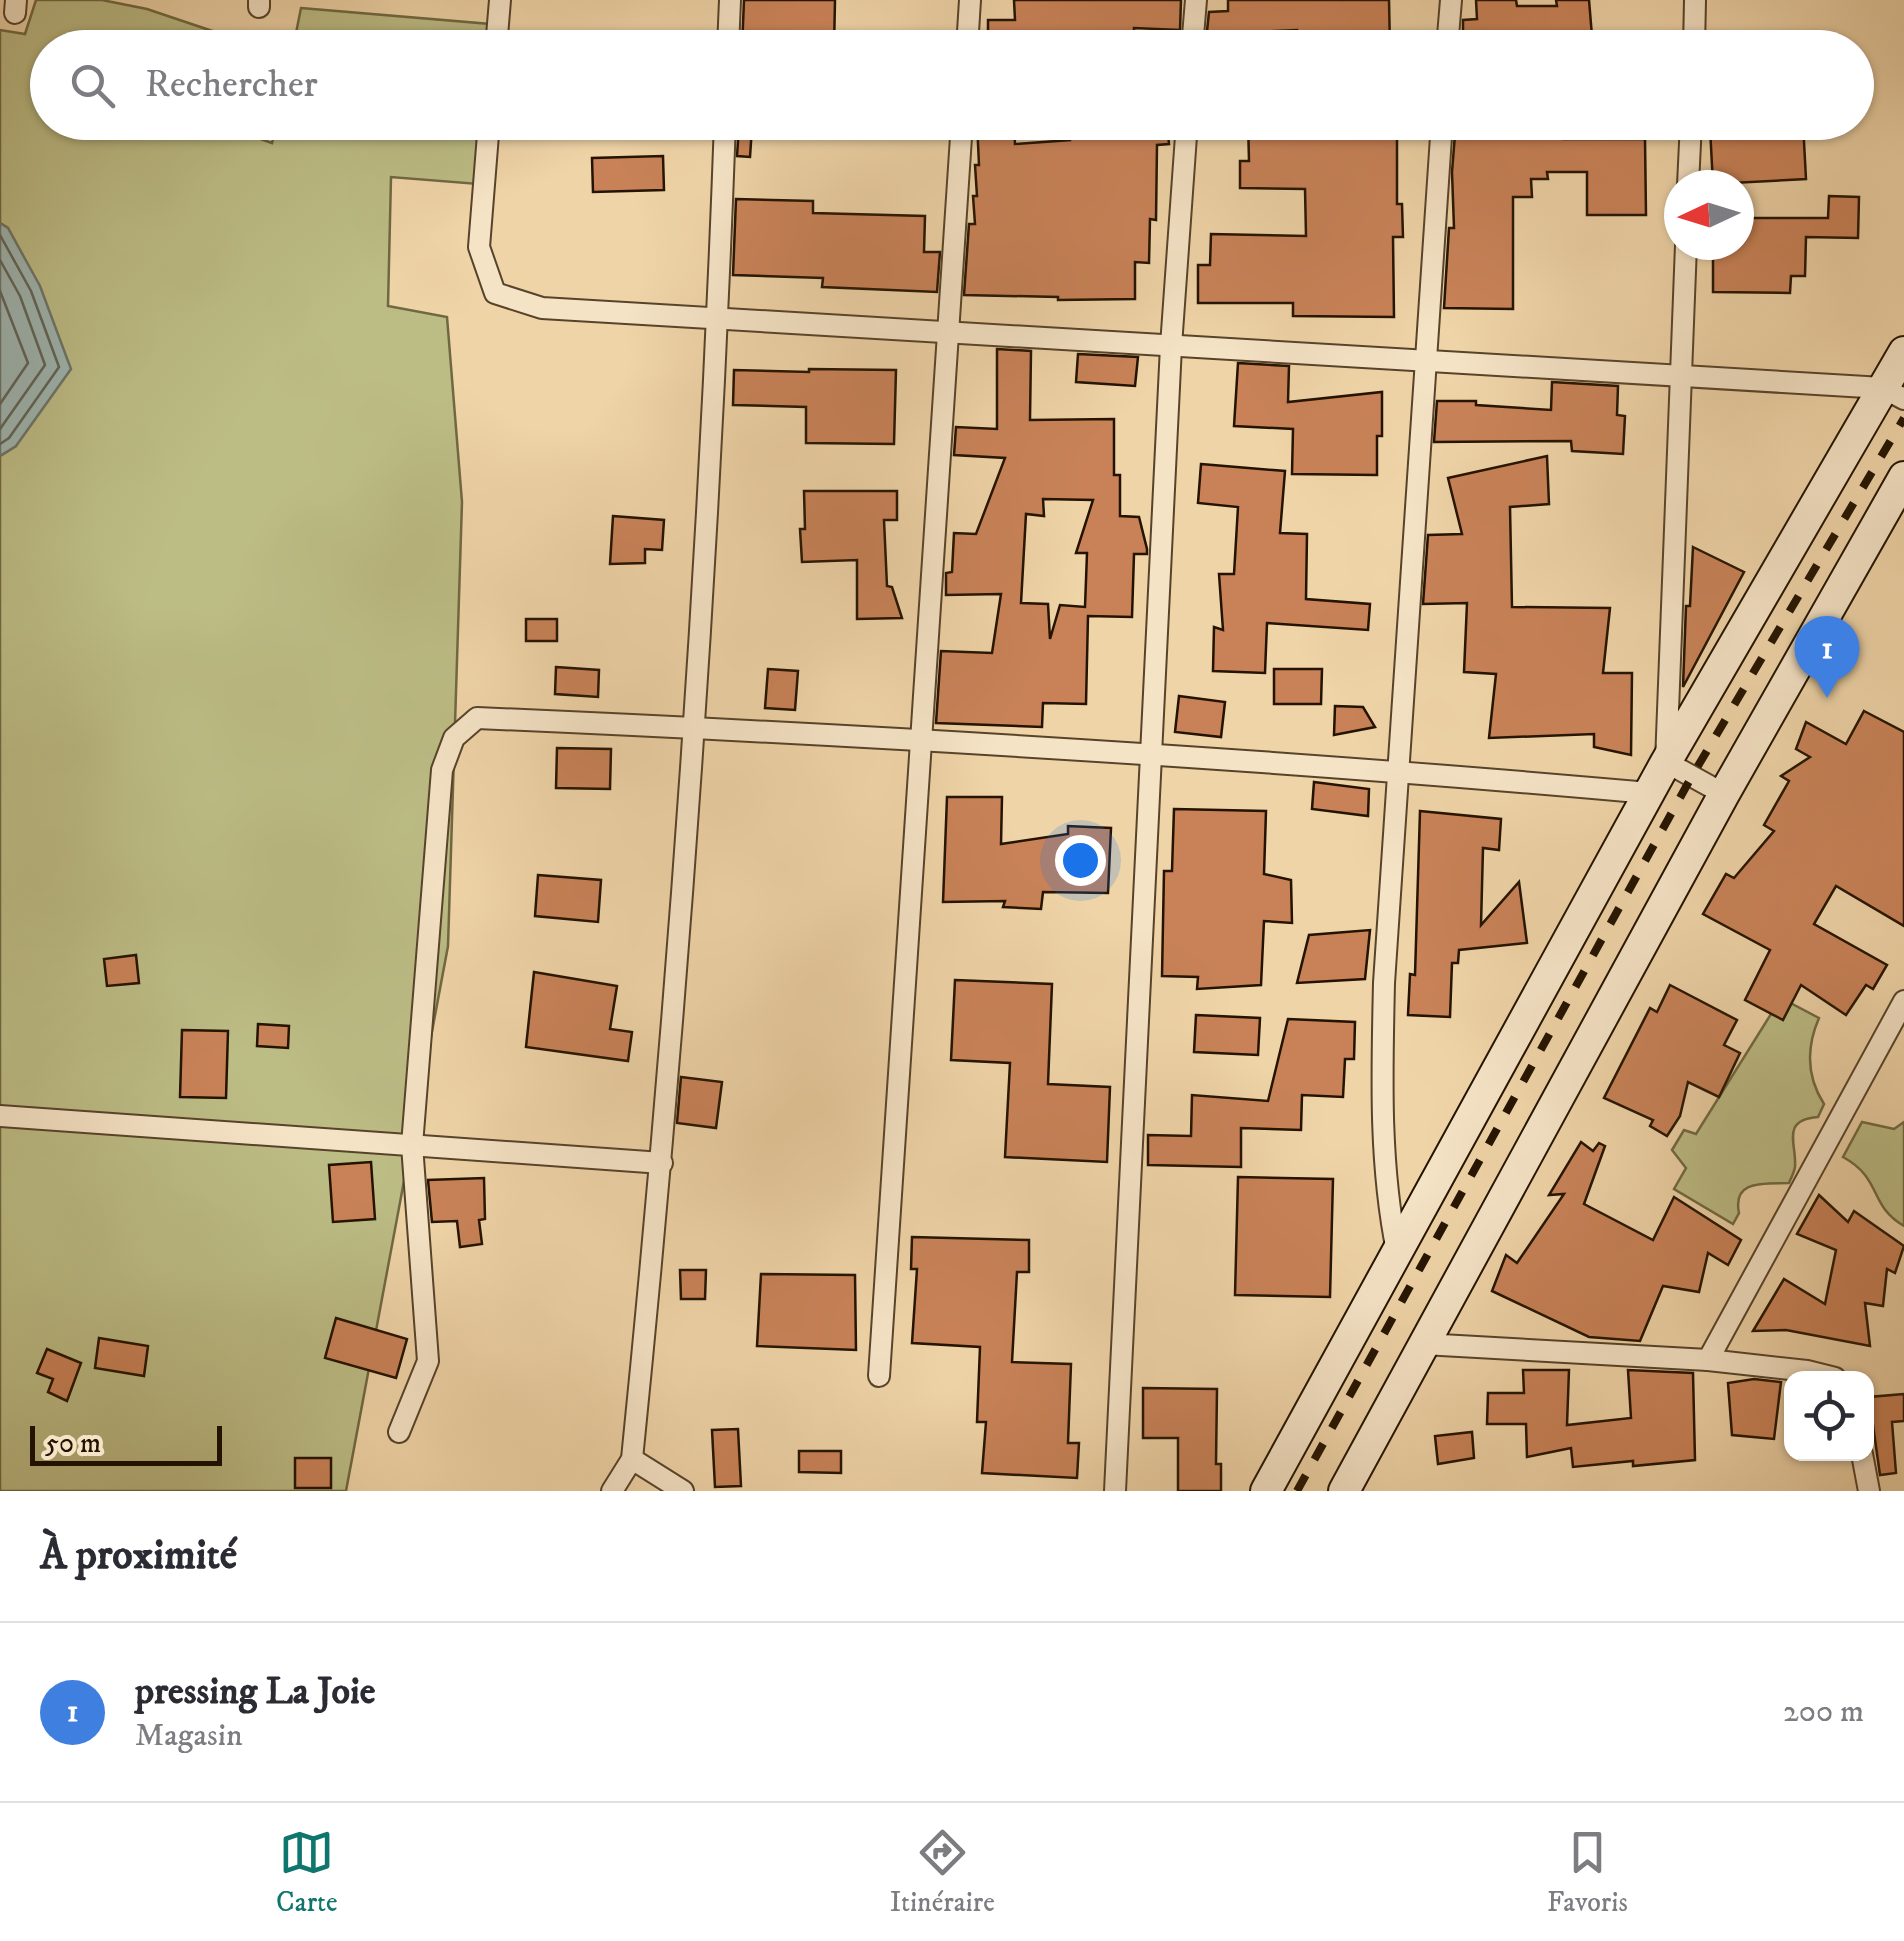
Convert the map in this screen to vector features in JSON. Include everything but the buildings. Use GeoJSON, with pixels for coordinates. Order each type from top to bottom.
{"type":"FeatureCollection","features":[{"type":"Feature","properties":{"kind":"main road"},"geometry":{"type":"LineString","coordinates":[[1266,1491],[1666,762],[1893,393],[1904,352]]}},
{"type":"Feature","properties":{"kind":"main road"},"geometry":{"type":"LineString","coordinates":[[1344,1491],[1724,794],[1904,477]]}},
{"type":"Feature","properties":{"kind":"street"},"geometry":{"type":"LineString","coordinates":[[498,30],[500,0]]}},
{"type":"Feature","properties":{"kind":"street"},"geometry":{"type":"LineString","coordinates":[[729,30],[730,0]]}},
{"type":"Feature","properties":{"kind":"street"},"geometry":{"type":"LineString","coordinates":[[968,30],[970,0]]}},
{"type":"Feature","properties":{"kind":"street"},"geometry":{"type":"LineString","coordinates":[[1194,30],[1196,0]]}},
{"type":"Feature","properties":{"kind":"street"},"geometry":{"type":"LineString","coordinates":[[1448,30],[1451,0]]}},
{"type":"Feature","properties":{"kind":"street"},"geometry":{"type":"LineString","coordinates":[[1694,30],[1695,0]]}},
{"type":"Feature","properties":{"kind":"street"},"geometry":{"type":"LineString","coordinates":[[488,140],[479,247],[495,293],[542,308],[1681,376],[1893,393]]}},
{"type":"Feature","properties":{"kind":"street"},"geometry":{"type":"LineString","coordinates":[[612,1491],[632,1460],[662,1163],[718,320],[724,140]]}},
{"type":"Feature","properties":{"kind":"street"},"geometry":{"type":"LineString","coordinates":[[879,1376],[961,140]]}},
{"type":"Feature","properties":{"kind":"street"},"geometry":{"type":"LineString","coordinates":[[1115,1491],[1171,346],[1186,140]]}},
{"type":"Feature","properties":{"kind":"street"},"geometry":{"type":"LineString","coordinates":[[1397,1252],[1382,1116],[1384,983],[1441,140]]}},
{"type":"Feature","properties":{"kind":"street"},"geometry":{"type":"LineString","coordinates":[[1689,170],[1690,140]]}},
{"type":"Feature","properties":{"kind":"street"},"geometry":{"type":"LineString","coordinates":[[1685,260],[1666,762],[1724,794]]}},
{"type":"Feature","properties":{"kind":"street"},"geometry":{"type":"LineString","coordinates":[[399,1432],[428,1361],[412,1145],[442,770],[454,738],[477,718],[1150,754],[1400,770],[1649,793]]}},
{"type":"Feature","properties":{"kind":"street"},"geometry":{"type":"LineString","coordinates":[[1708,1360],[1904,1001]]}},
{"type":"Feature","properties":{"kind":"street"},"geometry":{"type":"LineString","coordinates":[[0,1116],[662,1163]]}},
{"type":"Feature","properties":{"kind":"street"},"geometry":{"type":"LineString","coordinates":[[1424,1344],[1708,1360],[1807,1371]]}},
{"type":"Feature","properties":{"kind":"street"},"geometry":{"type":"LineString","coordinates":[[632,1460],[683,1491]]}},
{"type":"Feature","properties":{"kind":"street"},"geometry":{"type":"LineString","coordinates":[[1863,1461],[1869,1491]]}},
{"type":"Feature","properties":{"kind":"green space"},"geometry":{"type":"Polygon","coordinates":[[[36,0],[102,0],[147,9],[209,30],[30,30],[30,140],[481,140],[478,184],[391,177],[388,306],[447,317],[462,502],[448,946],[346,1491],[0,1491],[0,456],[16,446],[8,228],[0,223],[0,30],[25,34],[36,0]]]}},
{"type":"Feature","properties":{"kind":"green space"},"geometry":{"type":"Polygon","coordinates":[[[301,8],[490,24],[489,30],[297,30],[301,8]]]}},
{"type":"Feature","properties":{"kind":"green space"},"geometry":{"type":"Polygon","coordinates":[[[1781,998],[1819,1018],[1810,1062],[1824,1104],[1818,1117],[1806,1119],[1795,1128],[1795,1167],[1789,1183],[1745,1189],[1740,1194],[1739,1213],[1733,1224],[1674,1189],[1686,1168],[1672,1150],[1684,1130],[1696,1134],[1781,998]]]}},
{"type":"Feature","properties":{"kind":"green space"},"geometry":{"type":"Polygon","coordinates":[[[1862,1122],[1894,1129],[1904,1122],[1904,1226],[1885,1209],[1864,1174],[1843,1157],[1862,1122]]]}},
{"type":"Feature","properties":{"kind":"water"},"geometry":{"type":"Polygon","coordinates":[[[0,223],[8,228],[40,286],[71,369],[16,446],[0,456],[0,223]]]}},
{"type":"Feature","properties":{"kind":"railway"},"geometry":{"type":"LineString","coordinates":[[1297,1491],[1692,776],[1904,418]]}},
{"type":"Feature","properties":{"kind":"place","name":"pressing La Joie"},"geometry":{"type":"Point","coordinates":[1827,698]}}]}
